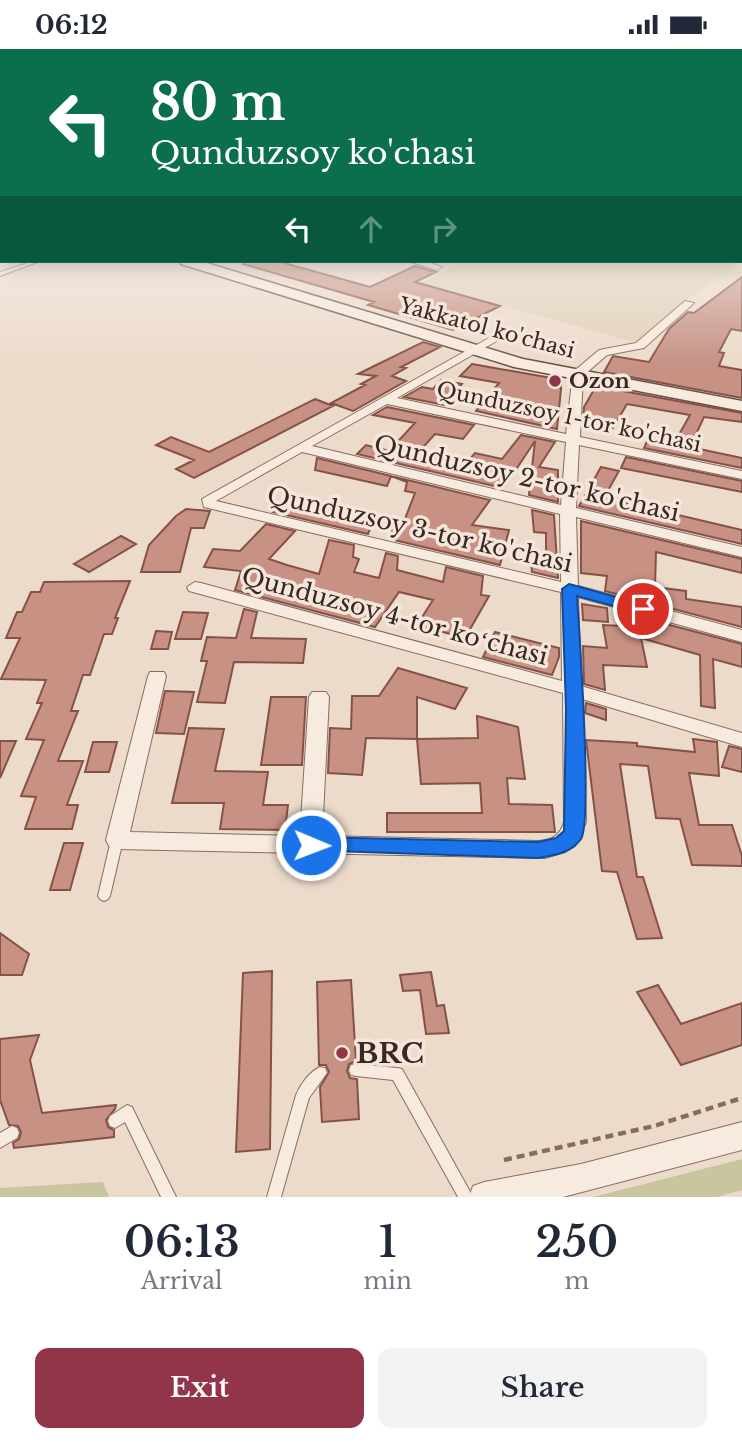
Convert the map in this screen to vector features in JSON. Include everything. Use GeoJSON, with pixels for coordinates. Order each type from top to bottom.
{"type":"FeatureCollection","features":[{"type":"Feature","properties":{"kind":"street","name":"Yakkatol ko'chasi"},"geometry":{"type":"LineString","coordinates":[[193,263],[532,366],[742,406]]}},
{"type":"Feature","properties":{"kind":"street"},"geometry":{"type":"LineString","coordinates":[[421,263],[437,267]]}},
{"type":"Feature","properties":{"kind":"street"},"geometry":{"type":"LineString","coordinates":[[157,676],[117,840],[538,850],[562,845],[573,834],[575,808],[568,509],[576,375],[603,352],[640,346],[689,303]]}},
{"type":"Feature","properties":{"kind":"street"},"geometry":{"type":"LineString","coordinates":[[301,448],[505,332]]}},
{"type":"Feature","properties":{"kind":"street","name":"Qunduzsoy 1-tor ko'chasi"},"geometry":{"type":"LineString","coordinates":[[387,400],[742,475]]}},
{"type":"Feature","properties":{"kind":"street","name":"Qunduzsoy 3-tor ko'chasi"},"geometry":{"type":"LineString","coordinates":[[301,448],[209,499],[209,504],[569,589],[742,636]]}},
{"type":"Feature","properties":{"kind":"street","name":"Qunduzsoy 2-tor ko'chasi"},"geometry":{"type":"LineString","coordinates":[[301,448],[742,552]]}},
{"type":"Feature","properties":{"kind":"street","name":"Qunduzsoy 4-tor koʻchasi"},"geometry":{"type":"LineString","coordinates":[[195,587],[574,690],[742,740]]}},
{"type":"Feature","properties":{"kind":"street"},"geometry":{"type":"LineString","coordinates":[[311,845],[319,697]]}},
{"type":"Feature","properties":{"kind":"street"},"geometry":{"type":"LineString","coordinates":[[484,1197],[581,1179],[742,1136]]}},
{"type":"Feature","properties":{"kind":"lane"},"geometry":{"type":"LineString","coordinates":[[0,274],[33,263]]}},
{"type":"Feature","properties":{"kind":"lane"},"geometry":{"type":"LineString","coordinates":[[0,266],[11,271]]}},
{"type":"Feature","properties":{"kind":"lane"},"geometry":{"type":"LineString","coordinates":[[104,896],[117,840]]}},
{"type":"Feature","properties":{"kind":"lane"},"geometry":{"type":"LineString","coordinates":[[356,1070],[397,1074],[466,1197]]}},
{"type":"Feature","properties":{"kind":"lane"},"geometry":{"type":"LineString","coordinates":[[274,1197],[303,1095],[320,1073]]}},
{"type":"Feature","properties":{"kind":"lane"},"geometry":{"type":"LineString","coordinates":[[115,1121],[127,1112],[169,1197]]}},
{"type":"Feature","properties":{"kind":"path"},"geometry":{"type":"LineString","coordinates":[[504,1160],[601,1138],[742,1098]]}},
{"type":"Feature","properties":{"kind":"shaded area"},"geometry":{"type":"Polygon","coordinates":[[[463,263],[741,263],[742,275],[736,279],[721,277],[685,300],[687,301],[638,343],[420,283],[463,263]]]}},
{"type":"Feature","properties":{"kind":"shaded area"},"geometry":{"type":"Polygon","coordinates":[[[742,1159],[742,1190],[717,1197],[593,1197],[742,1159]]]}},
{"type":"Feature","properties":{"kind":"shaded area"},"geometry":{"type":"Polygon","coordinates":[[[103,1182],[109,1197],[0,1197],[0,1188],[103,1182]]]}},
{"type":"Feature","properties":{"kind":"building"},"geometry":{"type":"Polygon","coordinates":[[[284,263],[370,287],[415,266],[436,272],[415,282],[500,306],[453,330],[368,305],[374,302],[243,264],[284,263]]]}},
{"type":"Feature","properties":{"kind":"building"},"geometry":{"type":"Polygon","coordinates":[[[742,277],[742,331],[731,329],[719,352],[724,353],[719,366],[742,370],[742,398],[604,372],[613,356],[649,362],[669,329],[688,312],[694,313],[742,277]]]}},
{"type":"Feature","properties":{"kind":"building"},"geometry":{"type":"Polygon","coordinates":[[[423,342],[440,347],[401,367],[406,368],[392,376],[406,381],[353,411],[331,403],[376,376],[358,374],[423,342]]]}},
{"type":"Feature","properties":{"kind":"building"},"geometry":{"type":"Polygon","coordinates":[[[472,364],[557,379],[561,383],[561,389],[557,429],[476,411],[499,383],[460,376],[472,364]]]}},
{"type":"Feature","properties":{"kind":"building"},"geometry":{"type":"Polygon","coordinates":[[[441,380],[462,384],[444,405],[404,397],[422,387],[433,389],[441,380]]]}},
{"type":"Feature","properties":{"kind":"building"},"geometry":{"type":"Polygon","coordinates":[[[596,386],[742,413],[742,422],[704,417],[690,447],[742,458],[742,468],[644,448],[651,433],[677,438],[690,415],[627,404],[613,428],[583,422],[584,407],[596,386]]]}},
{"type":"Feature","properties":{"kind":"building"},"geometry":{"type":"Polygon","coordinates":[[[315,399],[333,406],[194,478],[176,469],[194,460],[156,445],[171,437],[209,452],[315,399]]]}},
{"type":"Feature","properties":{"kind":"building"},"geometry":{"type":"Polygon","coordinates":[[[387,407],[474,425],[463,439],[435,434],[416,455],[464,466],[475,453],[502,459],[521,435],[555,442],[539,467],[558,470],[558,502],[529,495],[535,441],[505,486],[498,487],[357,454],[366,445],[389,451],[415,423],[373,415],[387,407]]]}},
{"type":"Feature","properties":{"kind":"building"},"geometry":{"type":"Polygon","coordinates":[[[626,457],[742,481],[742,492],[621,468],[626,457]]]}},
{"type":"Feature","properties":{"kind":"building"},"geometry":{"type":"Polygon","coordinates":[[[317,458],[490,500],[472,525],[509,530],[500,565],[390,539],[395,522],[403,524],[415,493],[405,491],[407,482],[391,476],[387,486],[315,470],[317,458]]]}},
{"type":"Feature","properties":{"kind":"building"},"geometry":{"type":"Polygon","coordinates":[[[601,467],[619,471],[606,494],[626,498],[623,502],[742,530],[742,544],[579,506],[601,467]]]}},
{"type":"Feature","properties":{"kind":"building"},"geometry":{"type":"Polygon","coordinates":[[[285,499],[375,517],[368,534],[273,512],[285,499]]]}},
{"type":"Feature","properties":{"kind":"building"},"geometry":{"type":"Polygon","coordinates":[[[186,509],[210,511],[204,528],[191,528],[180,572],[141,572],[149,545],[186,509]]]}},
{"type":"Feature","properties":{"kind":"building"},"geometry":{"type":"Polygon","coordinates":[[[532,510],[554,515],[558,578],[532,572],[531,562],[546,563],[546,533],[534,532],[532,510]]]}},
{"type":"Feature","properties":{"kind":"building"},"geometry":{"type":"Polygon","coordinates":[[[581,521],[742,559],[742,573],[656,552],[655,587],[686,591],[686,599],[742,607],[742,627],[605,591],[607,576],[581,573],[581,521]]]}},
{"type":"Feature","properties":{"kind":"building"},"geometry":{"type":"Polygon","coordinates":[[[266,524],[295,531],[269,559],[287,565],[319,574],[329,540],[354,545],[353,557],[359,559],[354,572],[379,578],[386,553],[398,556],[397,570],[443,582],[446,567],[483,576],[481,595],[489,596],[465,638],[417,625],[433,600],[399,592],[375,627],[235,590],[241,571],[204,567],[213,549],[240,551],[266,524]]]}},
{"type":"Feature","properties":{"kind":"building"},"geometry":{"type":"Polygon","coordinates":[[[121,536],[136,544],[89,572],[74,564],[121,536]]]}},
{"type":"Feature","properties":{"kind":"building"},"geometry":{"type":"Polygon","coordinates":[[[130,581],[115,618],[118,618],[112,634],[104,634],[90,675],[83,675],[71,711],[78,711],[58,761],[83,761],[67,805],[78,805],[72,829],[25,829],[36,797],[21,796],[44,740],[26,739],[42,703],[37,703],[46,680],[1,679],[20,638],[6,638],[17,612],[22,612],[31,592],[40,592],[44,582],[130,581]]]}},
{"type":"Feature","properties":{"kind":"building"},"geometry":{"type":"Polygon","coordinates":[[[582,604],[607,608],[608,622],[583,620],[582,604]]]}},
{"type":"Feature","properties":{"kind":"building"},"geometry":{"type":"Polygon","coordinates":[[[244,609],[257,612],[251,638],[306,639],[303,663],[234,662],[225,703],[197,702],[207,661],[201,661],[207,637],[236,638],[244,609]]]}},
{"type":"Feature","properties":{"kind":"building"},"geometry":{"type":"Polygon","coordinates":[[[183,612],[208,613],[201,639],[175,639],[183,612]]]}},
{"type":"Feature","properties":{"kind":"building"},"geometry":{"type":"Polygon","coordinates":[[[643,618],[742,644],[742,667],[713,659],[715,708],[701,706],[700,655],[641,638],[647,667],[603,665],[605,690],[584,684],[583,646],[607,648],[603,625],[644,627],[643,618]]]}},
{"type":"Feature","properties":{"kind":"building"},"geometry":{"type":"Polygon","coordinates":[[[156,631],[172,632],[168,649],[151,649],[156,631]]]}},
{"type":"Feature","properties":{"kind":"building"},"geometry":{"type":"Polygon","coordinates":[[[495,632],[559,648],[559,657],[552,675],[483,657],[495,632]]]}},
{"type":"Feature","properties":{"kind":"building"},"geometry":{"type":"Polygon","coordinates":[[[398,668],[467,688],[455,709],[417,697],[417,739],[366,738],[362,775],[328,773],[330,728],[351,729],[352,696],[379,696],[398,668]]]}},
{"type":"Feature","properties":{"kind":"building"},"geometry":{"type":"Polygon","coordinates":[[[165,691],[194,692],[184,734],[156,733],[165,691]]]}},
{"type":"Feature","properties":{"kind":"building"},"geometry":{"type":"Polygon","coordinates":[[[271,697],[306,697],[302,765],[261,765],[271,697]]]}},
{"type":"Feature","properties":{"kind":"building"},"geometry":{"type":"Polygon","coordinates":[[[586,703],[606,709],[606,720],[585,713],[586,703]]]}},
{"type":"Feature","properties":{"kind":"building"},"geometry":{"type":"Polygon","coordinates":[[[477,716],[518,727],[525,779],[507,778],[509,804],[552,805],[555,832],[387,832],[387,813],[482,813],[480,783],[421,784],[417,739],[478,738],[477,716]]]}},
{"type":"Feature","properties":{"kind":"building"},"geometry":{"type":"Polygon","coordinates":[[[189,728],[224,729],[215,771],[268,772],[263,805],[288,805],[285,830],[220,829],[224,803],[172,803],[189,728]]]}},
{"type":"Feature","properties":{"kind":"building"},"geometry":{"type":"Polygon","coordinates":[[[693,739],[717,742],[719,776],[689,773],[699,825],[732,825],[742,856],[742,866],[692,865],[680,819],[656,818],[648,766],[620,764],[637,877],[643,877],[662,938],[637,939],[617,872],[602,871],[586,740],[637,743],[637,746],[695,752],[693,739]]]}},
{"type":"Feature","properties":{"kind":"building"},"geometry":{"type":"Polygon","coordinates":[[[0,741],[16,741],[0,778],[0,741]]]}},
{"type":"Feature","properties":{"kind":"building"},"geometry":{"type":"Polygon","coordinates":[[[93,742],[117,742],[109,772],[85,772],[93,742]]]}},
{"type":"Feature","properties":{"kind":"building"},"geometry":{"type":"Polygon","coordinates":[[[729,746],[742,749],[742,772],[722,767],[729,746]]]}},
{"type":"Feature","properties":{"kind":"building"},"geometry":{"type":"Polygon","coordinates":[[[64,843],[83,843],[70,890],[50,890],[64,843]]]}},
{"type":"Feature","properties":{"kind":"building"},"geometry":{"type":"Polygon","coordinates":[[[0,933],[29,954],[22,975],[0,975],[0,933]]]}},
{"type":"Feature","properties":{"kind":"building"},"geometry":{"type":"Polygon","coordinates":[[[272,971],[270,1149],[236,1152],[243,973],[272,971]]]}},
{"type":"Feature","properties":{"kind":"building"},"geometry":{"type":"Polygon","coordinates":[[[431,972],[437,1006],[444,1005],[449,1033],[426,1034],[420,990],[403,991],[400,975],[431,972]]]}},
{"type":"Feature","properties":{"kind":"building"},"geometry":{"type":"Polygon","coordinates":[[[351,980],[356,1061],[349,1064],[347,1071],[350,1078],[357,1079],[359,1119],[322,1122],[320,1087],[329,1072],[326,1065],[319,1065],[317,982],[351,980]]]}},
{"type":"Feature","properties":{"kind":"building"},"geometry":{"type":"Polygon","coordinates":[[[658,985],[681,1024],[742,1003],[742,1045],[681,1065],[637,992],[658,985]]]}},
{"type":"Feature","properties":{"kind":"building"},"geometry":{"type":"Polygon","coordinates":[[[39,1035],[30,1060],[42,1113],[116,1105],[106,1120],[108,1127],[114,1130],[114,1137],[14,1148],[13,1143],[19,1139],[21,1132],[18,1126],[9,1125],[0,1100],[0,1039],[39,1035]]]}},
{"type":"Feature","properties":{"kind":"place","name":"Ozon"},"geometry":{"type":"Point","coordinates":[555,381]}},
{"type":"Feature","properties":{"kind":"place","name":"BRC"},"geometry":{"type":"Point","coordinates":[342,1053]}},
{"type":"Feature","properties":{"kind":"route"},"geometry":{"type":"LineString","coordinates":[[311,845],[538,850],[562,845],[573,834],[575,821],[575,709],[569,589],[643,609]]}}]}
